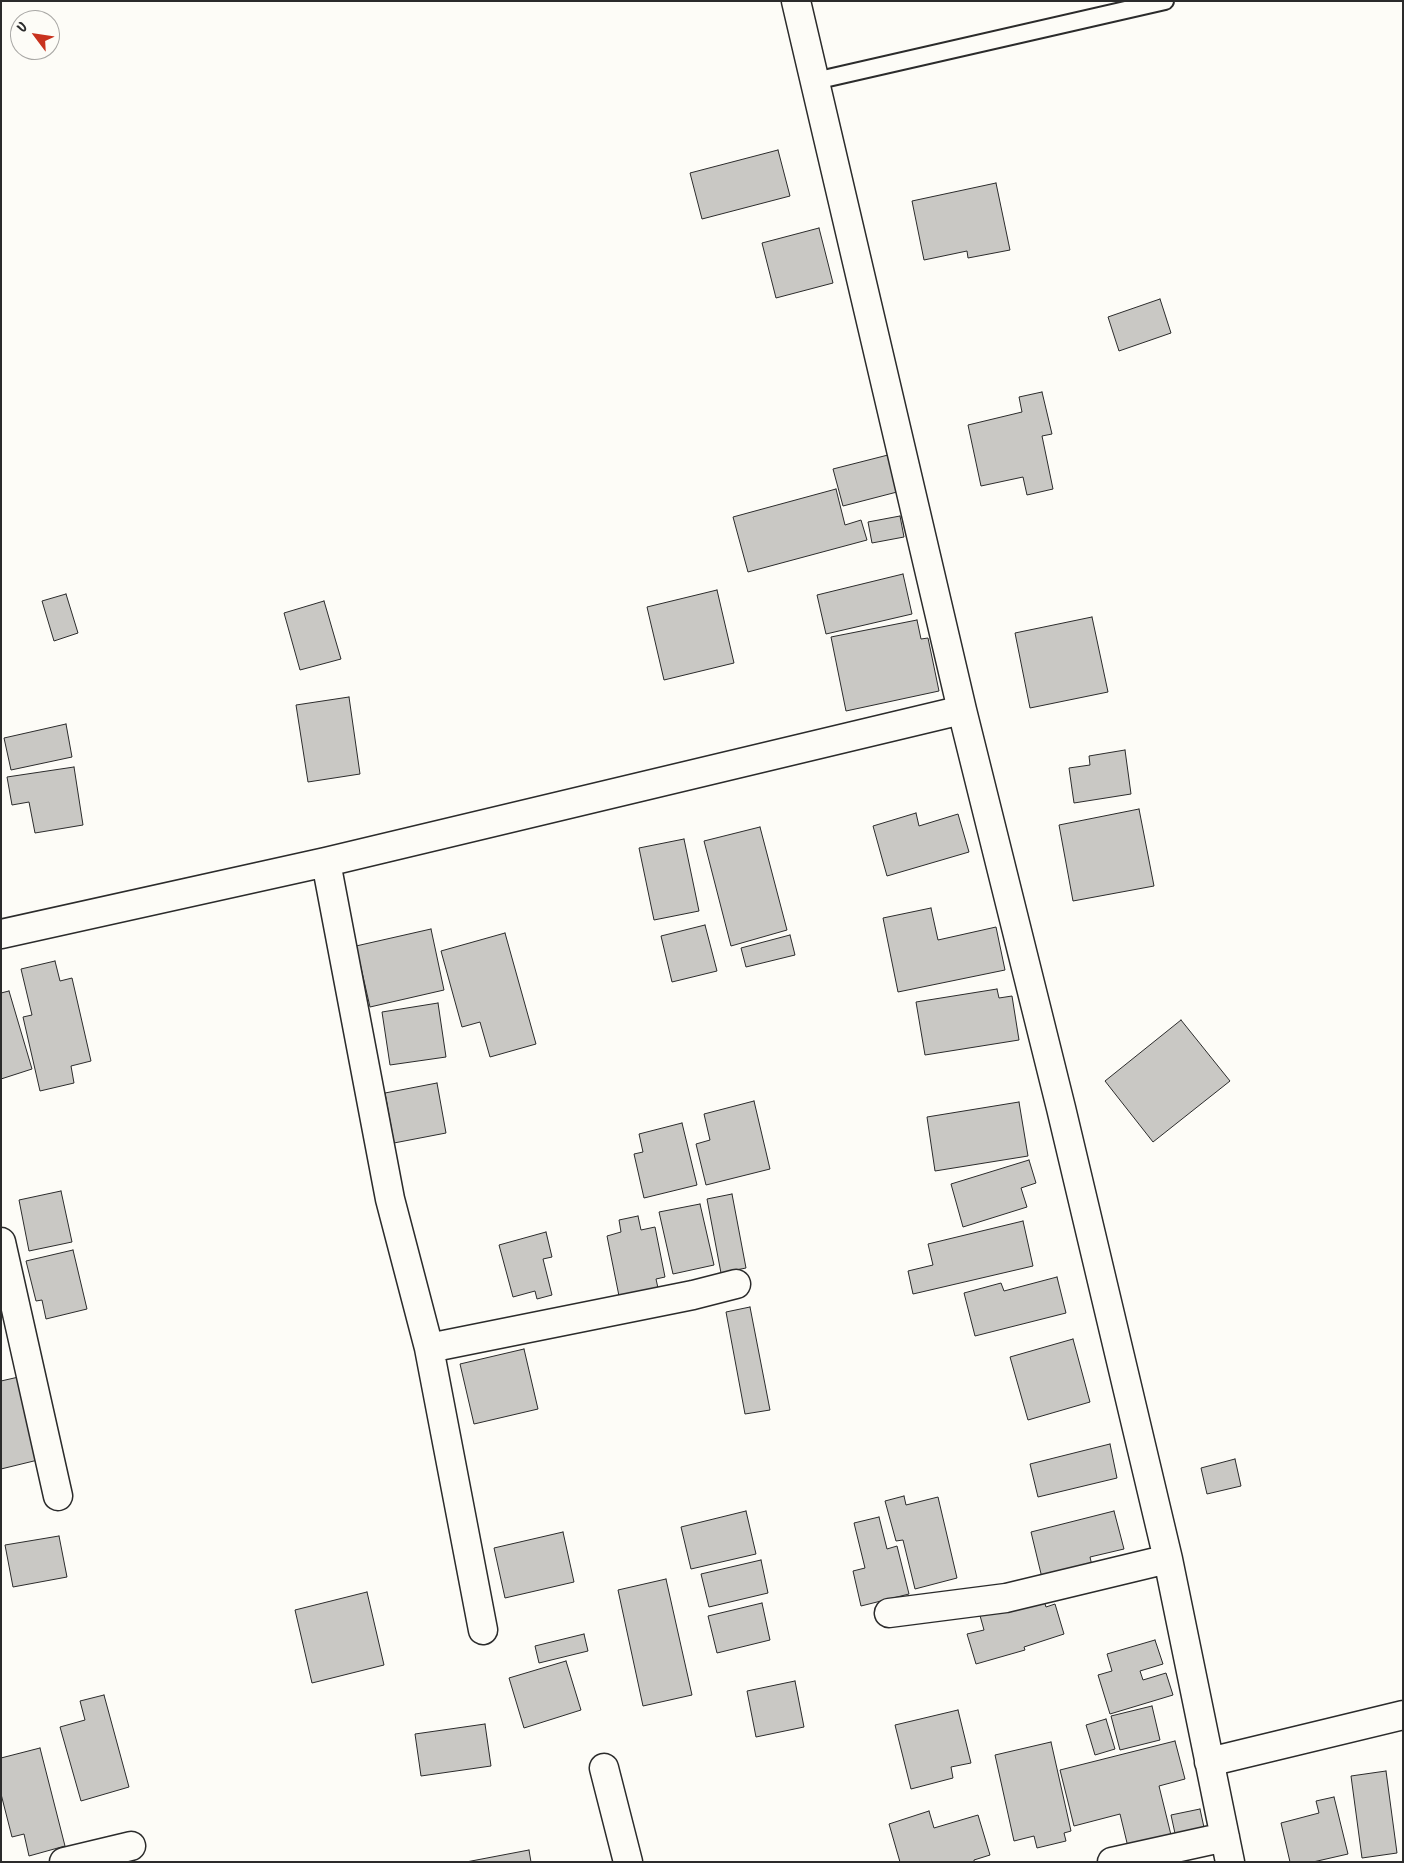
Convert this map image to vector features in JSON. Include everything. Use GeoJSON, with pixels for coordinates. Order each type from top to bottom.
{"type":"FeatureCollection","features":[{"type":"Feature","properties":{"kind":"street"},"geometry":{"type":"LineString","coordinates":[[796,1],[962,710],[1062,1108],[1168,1559],[1228,1849],[1112,1862]]}},
{"type":"Feature","properties":{"kind":"street"},"geometry":{"type":"LineString","coordinates":[[1,934],[326,862],[962,710]]}},
{"type":"Feature","properties":{"kind":"street"},"geometry":{"type":"LineString","coordinates":[[326,862],[390,1198],[428,1348],[483,1630]]}},
{"type":"Feature","properties":{"kind":"street"},"geometry":{"type":"LineString","coordinates":[[1,1242],[58,1496]]}},
{"type":"Feature","properties":{"kind":"street"},"geometry":{"type":"LineString","coordinates":[[428,1348],[693,1295],[736,1284]]}},
{"type":"Feature","properties":{"kind":"street"},"geometry":{"type":"LineString","coordinates":[[889,1613],[1006,1598],[1168,1559]]}},
{"type":"Feature","properties":{"kind":"street"},"geometry":{"type":"LineString","coordinates":[[1209,1762],[1403,1715]]}},
{"type":"Feature","properties":{"kind":"street"},"geometry":{"type":"LineString","coordinates":[[604,1768],[628,1862]]}},
{"type":"Feature","properties":{"kind":"street"},"geometry":{"type":"LineString","coordinates":[[64,1862],[131,1846]]}},
{"type":"Feature","properties":{"kind":"lane"},"geometry":{"type":"LineString","coordinates":[[815,81],[1165,1]]}},
{"type":"Feature","properties":{"kind":"building"},"geometry":{"type":"Polygon","coordinates":[[[778,150],[790,196],[702,219],[690,173],[778,150]]]}},
{"type":"Feature","properties":{"kind":"building"},"geometry":{"type":"Polygon","coordinates":[[[996,183],[1010,250],[968,258],[967,251],[924,260],[912,201],[996,183]]]}},
{"type":"Feature","properties":{"kind":"building"},"geometry":{"type":"Polygon","coordinates":[[[819,228],[833,283],[776,298],[762,243],[819,228]]]}},
{"type":"Feature","properties":{"kind":"building"},"geometry":{"type":"Polygon","coordinates":[[[1160,299],[1171,333],[1119,351],[1108,317],[1160,299]]]}},
{"type":"Feature","properties":{"kind":"building"},"geometry":{"type":"Polygon","coordinates":[[[1042,392],[1052,434],[1042,436],[1053,489],[1027,495],[1023,477],[981,486],[968,425],[1022,412],[1019,397],[1042,392]]]}},
{"type":"Feature","properties":{"kind":"building"},"geometry":{"type":"Polygon","coordinates":[[[888,455],[897,492],[843,506],[833,469],[888,455]]]}},
{"type":"Feature","properties":{"kind":"building"},"geometry":{"type":"Polygon","coordinates":[[[836,489],[845,525],[861,520],[867,540],[748,572],[733,517],[836,489]]]}},
{"type":"Feature","properties":{"kind":"building"},"geometry":{"type":"Polygon","coordinates":[[[900,516],[904,537],[872,543],[868,522],[900,516]]]}},
{"type":"Feature","properties":{"kind":"building"},"geometry":{"type":"Polygon","coordinates":[[[903,574],[912,614],[826,634],[817,595],[903,574]]]}},
{"type":"Feature","properties":{"kind":"building"},"geometry":{"type":"Polygon","coordinates":[[[717,590],[734,663],[664,680],[647,607],[717,590]]]}},
{"type":"Feature","properties":{"kind":"building"},"geometry":{"type":"Polygon","coordinates":[[[66,594],[78,633],[54,641],[42,601],[66,594]]]}},
{"type":"Feature","properties":{"kind":"building"},"geometry":{"type":"Polygon","coordinates":[[[324,601],[341,659],[300,670],[284,613],[324,601]]]}},
{"type":"Feature","properties":{"kind":"building"},"geometry":{"type":"Polygon","coordinates":[[[1092,617],[1108,692],[1030,708],[1015,633],[1092,617]]]}},
{"type":"Feature","properties":{"kind":"building"},"geometry":{"type":"Polygon","coordinates":[[[917,620],[921,639],[928,638],[939,691],[846,711],[831,637],[917,620]]]}},
{"type":"Feature","properties":{"kind":"building"},"geometry":{"type":"Polygon","coordinates":[[[349,697],[360,774],[308,782],[296,705],[349,697]]]}},
{"type":"Feature","properties":{"kind":"building"},"geometry":{"type":"Polygon","coordinates":[[[66,724],[72,757],[11,770],[4,738],[66,724]]]}},
{"type":"Feature","properties":{"kind":"building"},"geometry":{"type":"Polygon","coordinates":[[[1125,750],[1131,794],[1074,803],[1069,768],[1090,765],[1089,756],[1125,750]]]}},
{"type":"Feature","properties":{"kind":"building"},"geometry":{"type":"Polygon","coordinates":[[[74,767],[83,825],[35,833],[29,802],[12,805],[7,777],[74,767]]]}},
{"type":"Feature","properties":{"kind":"building"},"geometry":{"type":"Polygon","coordinates":[[[1139,809],[1154,886],[1073,901],[1059,825],[1139,809]]]}},
{"type":"Feature","properties":{"kind":"building"},"geometry":{"type":"Polygon","coordinates":[[[916,813],[919,826],[958,814],[969,852],[887,876],[873,826],[916,813]]]}},
{"type":"Feature","properties":{"kind":"building"},"geometry":{"type":"Polygon","coordinates":[[[760,827],[787,930],[731,946],[704,841],[760,827]]]}},
{"type":"Feature","properties":{"kind":"building"},"geometry":{"type":"Polygon","coordinates":[[[684,839],[699,911],[654,920],[639,848],[684,839]]]}},
{"type":"Feature","properties":{"kind":"building"},"geometry":{"type":"Polygon","coordinates":[[[931,908],[938,940],[996,927],[1005,970],[898,992],[883,918],[931,908]]]}},
{"type":"Feature","properties":{"kind":"building"},"geometry":{"type":"Polygon","coordinates":[[[705,925],[717,971],[672,982],[661,936],[705,925]]]}},
{"type":"Feature","properties":{"kind":"building"},"geometry":{"type":"Polygon","coordinates":[[[431,929],[444,990],[370,1007],[356,946],[431,929]]]}},
{"type":"Feature","properties":{"kind":"building"},"geometry":{"type":"Polygon","coordinates":[[[505,933],[536,1044],[490,1057],[480,1022],[462,1027],[441,951],[505,933]]]}},
{"type":"Feature","properties":{"kind":"building"},"geometry":{"type":"Polygon","coordinates":[[[790,935],[795,955],[746,967],[741,948],[790,935]]]}},
{"type":"Feature","properties":{"kind":"building"},"geometry":{"type":"Polygon","coordinates":[[[55,961],[60,981],[72,978],[91,1061],[71,1066],[74,1083],[40,1091],[23,1017],[32,1015],[21,969],[55,961]]]}},
{"type":"Feature","properties":{"kind":"building"},"geometry":{"type":"Polygon","coordinates":[[[997,989],[999,998],[1012,996],[1019,1040],[925,1055],[916,1002],[997,989]]]}},
{"type":"Feature","properties":{"kind":"building"},"geometry":{"type":"Polygon","coordinates":[[[9,991],[32,1069],[1,1079],[1,993],[9,991]]]}},
{"type":"Feature","properties":{"kind":"building"},"geometry":{"type":"Polygon","coordinates":[[[438,1003],[446,1057],[390,1065],[382,1012],[438,1003]]]}},
{"type":"Feature","properties":{"kind":"building"},"geometry":{"type":"Polygon","coordinates":[[[1181,1020],[1230,1081],[1153,1142],[1105,1081],[1181,1020]]]}},
{"type":"Feature","properties":{"kind":"building"},"geometry":{"type":"Polygon","coordinates":[[[437,1083],[446,1133],[394,1143],[385,1093],[437,1083]]]}},
{"type":"Feature","properties":{"kind":"building"},"geometry":{"type":"Polygon","coordinates":[[[754,1101],[770,1169],[706,1185],[696,1144],[710,1140],[704,1114],[754,1101]]]}},
{"type":"Feature","properties":{"kind":"building"},"geometry":{"type":"Polygon","coordinates":[[[1019,1102],[1028,1156],[935,1171],[927,1117],[1019,1102]]]}},
{"type":"Feature","properties":{"kind":"building"},"geometry":{"type":"Polygon","coordinates":[[[682,1123],[697,1185],[644,1198],[634,1154],[643,1152],[639,1134],[682,1123]]]}},
{"type":"Feature","properties":{"kind":"building"},"geometry":{"type":"Polygon","coordinates":[[[1029,1160],[1036,1183],[1021,1188],[1027,1207],[963,1227],[951,1184],[1029,1160]]]}},
{"type":"Feature","properties":{"kind":"building"},"geometry":{"type":"Polygon","coordinates":[[[61,1191],[72,1242],[29,1251],[19,1200],[61,1191]]]}},
{"type":"Feature","properties":{"kind":"building"},"geometry":{"type":"Polygon","coordinates":[[[732,1194],[746,1268],[721,1273],[707,1199],[732,1194]]]}},
{"type":"Feature","properties":{"kind":"building"},"geometry":{"type":"Polygon","coordinates":[[[700,1204],[714,1265],[673,1274],[659,1212],[700,1204]]]}},
{"type":"Feature","properties":{"kind":"building"},"geometry":{"type":"Polygon","coordinates":[[[638,1216],[641,1230],[655,1227],[665,1277],[656,1279],[658,1288],[619,1296],[607,1236],[621,1232],[619,1220],[638,1216]]]}},
{"type":"Feature","properties":{"kind":"building"},"geometry":{"type":"Polygon","coordinates":[[[1023,1221],[1033,1266],[913,1294],[908,1271],[933,1265],[928,1244],[1023,1221]]]}},
{"type":"Feature","properties":{"kind":"building"},"geometry":{"type":"Polygon","coordinates":[[[546,1232],[552,1257],[543,1259],[552,1295],[537,1299],[535,1291],[513,1297],[499,1245],[546,1232]]]}},
{"type":"Feature","properties":{"kind":"building"},"geometry":{"type":"Polygon","coordinates":[[[73,1250],[87,1309],[46,1319],[42,1300],[36,1301],[26,1261],[73,1250]]]}},
{"type":"Feature","properties":{"kind":"building"},"geometry":{"type":"Polygon","coordinates":[[[1057,1277],[1066,1313],[975,1336],[964,1293],[1001,1283],[1004,1291],[1057,1277]]]}},
{"type":"Feature","properties":{"kind":"building"},"geometry":{"type":"Polygon","coordinates":[[[750,1307],[770,1410],[745,1414],[726,1312],[750,1307]]]}},
{"type":"Feature","properties":{"kind":"building"},"geometry":{"type":"Polygon","coordinates":[[[1073,1339],[1090,1402],[1028,1420],[1010,1357],[1073,1339]]]}},
{"type":"Feature","properties":{"kind":"building"},"geometry":{"type":"Polygon","coordinates":[[[524,1349],[538,1409],[474,1424],[460,1364],[524,1349]]]}},
{"type":"Feature","properties":{"kind":"building"},"geometry":{"type":"Polygon","coordinates":[[[23,1376],[42,1459],[1,1469],[1,1381],[23,1376]]]}},
{"type":"Feature","properties":{"kind":"building"},"geometry":{"type":"Polygon","coordinates":[[[1110,1444],[1117,1478],[1038,1497],[1030,1464],[1110,1444]]]}},
{"type":"Feature","properties":{"kind":"building"},"geometry":{"type":"Polygon","coordinates":[[[1235,1459],[1241,1486],[1207,1494],[1201,1468],[1235,1459]]]}},
{"type":"Feature","properties":{"kind":"building"},"geometry":{"type":"Polygon","coordinates":[[[904,1496],[906,1505],[938,1497],[957,1578],[915,1589],[903,1540],[896,1541],[885,1501],[904,1496]]]}},
{"type":"Feature","properties":{"kind":"building"},"geometry":{"type":"Polygon","coordinates":[[[746,1511],[756,1554],[691,1569],[681,1527],[746,1511]]]}},
{"type":"Feature","properties":{"kind":"building"},"geometry":{"type":"Polygon","coordinates":[[[1114,1511],[1124,1549],[1090,1557],[1093,1570],[1043,1582],[1031,1532],[1114,1511]]]}},
{"type":"Feature","properties":{"kind":"building"},"geometry":{"type":"Polygon","coordinates":[[[879,1517],[887,1549],[897,1546],[909,1594],[861,1606],[853,1571],[865,1568],[854,1523],[879,1517]]]}},
{"type":"Feature","properties":{"kind":"building"},"geometry":{"type":"Polygon","coordinates":[[[563,1532],[574,1582],[505,1598],[494,1548],[563,1532]]]}},
{"type":"Feature","properties":{"kind":"building"},"geometry":{"type":"Polygon","coordinates":[[[59,1536],[67,1577],[13,1587],[5,1545],[59,1536]]]}},
{"type":"Feature","properties":{"kind":"building"},"geometry":{"type":"Polygon","coordinates":[[[761,1560],[768,1593],[709,1607],[701,1574],[761,1560]]]}},
{"type":"Feature","properties":{"kind":"building"},"geometry":{"type":"Polygon","coordinates":[[[666,1579],[692,1695],[643,1706],[618,1590],[666,1579]]]}},
{"type":"Feature","properties":{"kind":"building"},"geometry":{"type":"Polygon","coordinates":[[[367,1592],[384,1665],[312,1683],[295,1610],[367,1592]]]}},
{"type":"Feature","properties":{"kind":"building"},"geometry":{"type":"Polygon","coordinates":[[[1042,1594],[1046,1607],[1055,1604],[1064,1634],[1024,1647],[1025,1650],[976,1664],[967,1634],[984,1630],[979,1612],[1042,1594]]]}},
{"type":"Feature","properties":{"kind":"building"},"geometry":{"type":"Polygon","coordinates":[[[762,1603],[770,1640],[717,1653],[708,1616],[762,1603]]]}},
{"type":"Feature","properties":{"kind":"building"},"geometry":{"type":"Polygon","coordinates":[[[584,1634],[588,1651],[539,1663],[535,1646],[584,1634]]]}},
{"type":"Feature","properties":{"kind":"building"},"geometry":{"type":"Polygon","coordinates":[[[1155,1640],[1163,1664],[1140,1671],[1143,1680],[1166,1673],[1173,1695],[1110,1714],[1098,1675],[1112,1671],[1107,1654],[1155,1640]]]}},
{"type":"Feature","properties":{"kind":"building"},"geometry":{"type":"Polygon","coordinates":[[[566,1661],[581,1710],[524,1728],[509,1678],[566,1661]]]}},
{"type":"Feature","properties":{"kind":"building"},"geometry":{"type":"Polygon","coordinates":[[[795,1681],[804,1727],[756,1737],[747,1691],[795,1681]]]}},
{"type":"Feature","properties":{"kind":"building"},"geometry":{"type":"Polygon","coordinates":[[[104,1695],[129,1787],[81,1801],[60,1727],[85,1720],[80,1701],[104,1695]]]}},
{"type":"Feature","properties":{"kind":"building"},"geometry":{"type":"Polygon","coordinates":[[[1152,1706],[1160,1740],[1120,1750],[1111,1716],[1152,1706]]]}},
{"type":"Feature","properties":{"kind":"building"},"geometry":{"type":"Polygon","coordinates":[[[958,1710],[971,1763],[951,1767],[953,1778],[911,1789],[895,1725],[958,1710]]]}},
{"type":"Feature","properties":{"kind":"building"},"geometry":{"type":"Polygon","coordinates":[[[1106,1719],[1115,1749],[1095,1755],[1086,1725],[1106,1719]]]}},
{"type":"Feature","properties":{"kind":"building"},"geometry":{"type":"Polygon","coordinates":[[[485,1724],[491,1766],[421,1776],[415,1734],[485,1724]]]}},
{"type":"Feature","properties":{"kind":"building"},"geometry":{"type":"Polygon","coordinates":[[[1175,1741],[1185,1779],[1159,1786],[1171,1835],[1128,1847],[1120,1814],[1074,1826],[1060,1770],[1175,1741]]]}},
{"type":"Feature","properties":{"kind":"building"},"geometry":{"type":"Polygon","coordinates":[[[1051,1742],[1071,1831],[1064,1833],[1066,1841],[1037,1848],[1034,1836],[1014,1841],[995,1755],[1051,1742]]]}},
{"type":"Feature","properties":{"kind":"building"},"geometry":{"type":"Polygon","coordinates":[[[40,1748],[65,1846],[29,1856],[24,1834],[12,1837],[1,1794],[1,1758],[40,1748]]]}},
{"type":"Feature","properties":{"kind":"building"},"geometry":{"type":"Polygon","coordinates":[[[1386,1771],[1397,1853],[1362,1858],[1351,1776],[1386,1771]]]}},
{"type":"Feature","properties":{"kind":"building"},"geometry":{"type":"Polygon","coordinates":[[[1334,1797],[1348,1854],[1313,1862],[1290,1862],[1281,1823],[1319,1813],[1316,1801],[1334,1797]]]}},
{"type":"Feature","properties":{"kind":"building"},"geometry":{"type":"Polygon","coordinates":[[[1200,1809],[1205,1832],[1176,1838],[1171,1815],[1200,1809]]]}},
{"type":"Feature","properties":{"kind":"building"},"geometry":{"type":"Polygon","coordinates":[[[929,1811],[934,1828],[978,1815],[990,1855],[974,1860],[974,1862],[900,1862],[889,1824],[929,1811]]]}},
{"type":"Feature","properties":{"kind":"building"},"geometry":{"type":"Polygon","coordinates":[[[529,1850],[531,1862],[466,1862],[529,1850]]]}}]}
